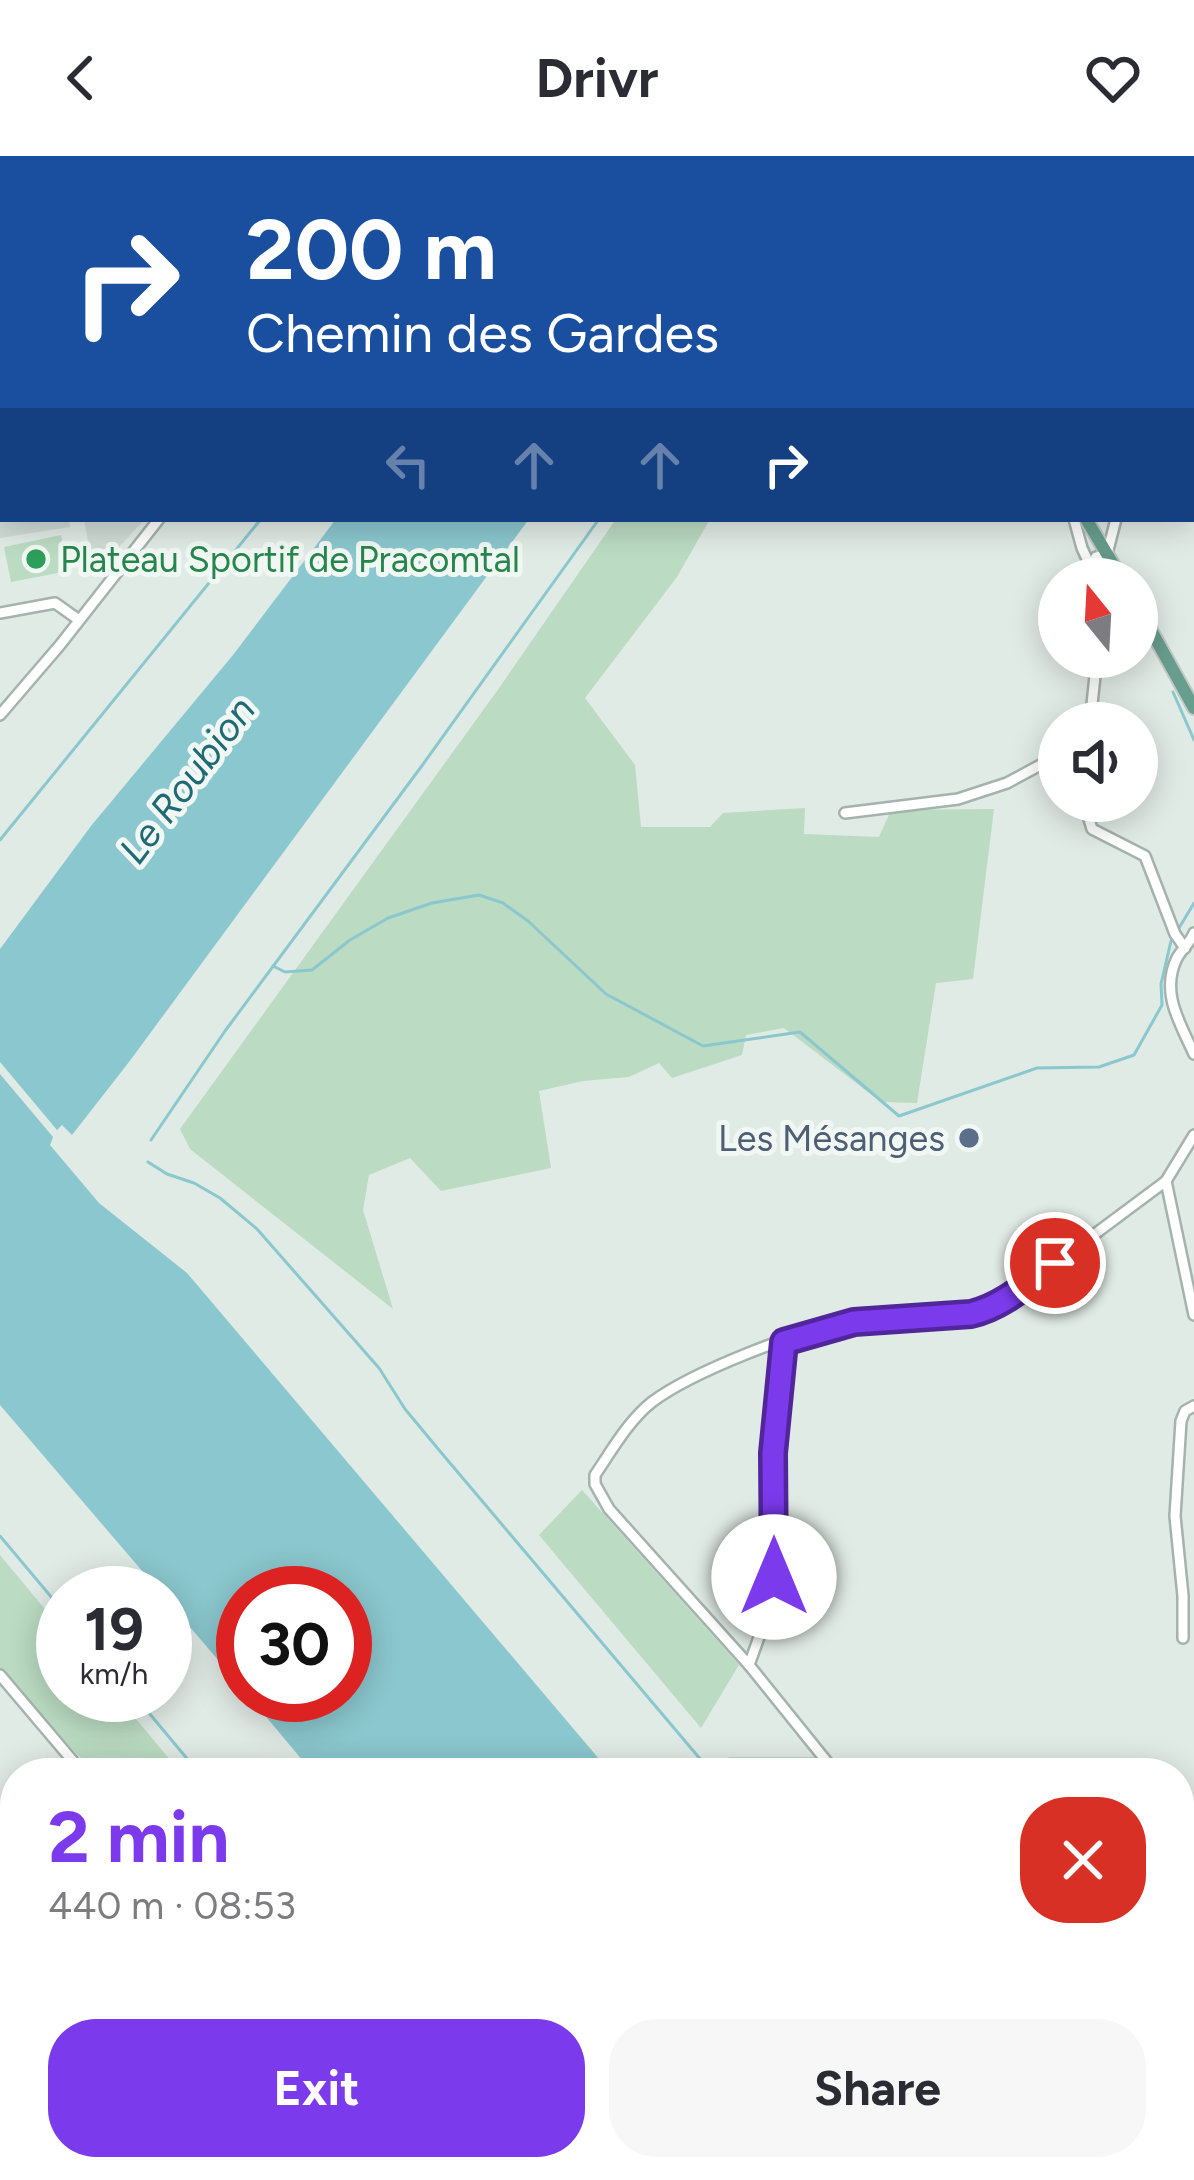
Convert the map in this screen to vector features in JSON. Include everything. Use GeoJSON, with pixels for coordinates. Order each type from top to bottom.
{"type":"FeatureCollection","features":[{"type":"Feature","properties":{"kind":"main road"},"geometry":{"type":"LineString","coordinates":[[1102,522],[1109,558]]}},
{"type":"Feature","properties":{"kind":"main road"},"geometry":{"type":"LineString","coordinates":[[1158,643],[1194,708]]}},
{"type":"Feature","properties":{"kind":"street"},"geometry":{"type":"LineString","coordinates":[[0,715],[157,522]]}},
{"type":"Feature","properties":{"kind":"street"},"geometry":{"type":"LineString","coordinates":[[1075,522],[1087,558]]}},
{"type":"Feature","properties":{"kind":"street"},"geometry":{"type":"LineString","coordinates":[[1096,558],[1107,554],[1102,522]]}},
{"type":"Feature","properties":{"kind":"street"},"geometry":{"type":"LineString","coordinates":[[0,614],[55,603],[79,620]]}},
{"type":"Feature","properties":{"kind":"street"},"geometry":{"type":"LineString","coordinates":[[845,812],[958,799],[1007,784],[1038,767]]}},
{"type":"Feature","properties":{"kind":"street"},"geometry":{"type":"LineString","coordinates":[[1091,822],[1092,829],[1145,856],[1175,934],[1191,941],[1174,968],[1170,994],[1194,1054]]}},
{"type":"Feature","properties":{"kind":"street"},"geometry":{"type":"LineString","coordinates":[[824,1758],[749,1665],[609,1509],[595,1475],[652,1402],[714,1368],[854,1322],[971,1314],[1005,1301],[1166,1181],[1194,1135]]}},
{"type":"Feature","properties":{"kind":"street"},"geometry":{"type":"LineString","coordinates":[[1166,1181],[1194,1315]]}},
{"type":"Feature","properties":{"kind":"street"},"geometry":{"type":"LineString","coordinates":[[749,1665],[774,1580],[773,1453],[784,1342]]}},
{"type":"Feature","properties":{"kind":"street"},"geometry":{"type":"LineString","coordinates":[[1183,1638],[1174,1516],[1181,1421],[1194,1406]]}},
{"type":"Feature","properties":{"kind":"street"},"geometry":{"type":"LineString","coordinates":[[0,1675],[69,1758]]}},
{"type":"Feature","properties":{"kind":"shaded area"},"geometry":{"type":"Polygon","coordinates":[[[0,522],[69,522],[70,527],[0,538],[0,522]]]}},
{"type":"Feature","properties":{"kind":"shaded area"},"geometry":{"type":"Polygon","coordinates":[[[85,522],[142,522],[94,574],[85,522]]]}},
{"type":"Feature","properties":{"kind":"green space"},"geometry":{"type":"Polygon","coordinates":[[[614,522],[708,522],[677,577],[585,698],[635,765],[641,827],[710,827],[723,813],[805,808],[804,834],[879,837],[891,810],[994,809],[973,979],[936,983],[917,1103],[881,1102],[784,1028],[746,1035],[742,1055],[672,1078],[659,1063],[629,1077],[539,1091],[551,1168],[441,1191],[410,1158],[369,1175],[363,1210],[393,1309],[190,1149],[180,1129],[614,522]]]}},
{"type":"Feature","properties":{"kind":"green space","name":"Plateau Sportif de Pracomtal"},"geometry":{"type":"Polygon","coordinates":[[[61,535],[68,571],[11,582],[4,547],[61,535]]]}},
{"type":"Feature","properties":{"kind":"green space"},"geometry":{"type":"Polygon","coordinates":[[[582,1490],[739,1665],[701,1728],[539,1535],[582,1490]]]}},
{"type":"Feature","properties":{"kind":"green space"},"geometry":{"type":"Polygon","coordinates":[[[0,1555],[36,1598],[36,1710],[0,1672],[0,1555]]]}},
{"type":"Feature","properties":{"kind":"green space"},"geometry":{"type":"Polygon","coordinates":[[[47,1722],[138,1722],[168,1758],[81,1758],[47,1722]]]}},
{"type":"Feature","properties":{"kind":"water","name":"Le Roubion"},"geometry":{"type":"Polygon","coordinates":[[[334,522],[527,522],[129,1062],[72,1135],[62,1125],[57,1130],[0,1062],[0,949],[91,826],[233,655],[334,522]]]}},
{"type":"Feature","properties":{"kind":"water"},"geometry":{"type":"Polygon","coordinates":[[[0,1074],[53,1137],[50,1145],[99,1203],[187,1273],[598,1758],[300,1758],[270,1722],[372,1722],[372,1566],[216,1566],[216,1658],[192,1630],[192,1566],[138,1566],[0,1405],[0,1074]]]}},
{"type":"Feature","properties":{"kind":"waterway"},"geometry":{"type":"LineString","coordinates":[[0,840],[259,522]]}},
{"type":"Feature","properties":{"kind":"waterway"},"geometry":{"type":"LineString","coordinates":[[151,1140],[225,1031],[597,522]]}},
{"type":"Feature","properties":{"kind":"waterway"},"geometry":{"type":"LineString","coordinates":[[1173,692],[1194,740]]}},
{"type":"Feature","properties":{"kind":"waterway"},"geometry":{"type":"LineString","coordinates":[[273,966],[285,972],[312,970],[388,918],[432,903],[479,895],[503,903],[528,921],[606,994],[703,1046],[800,1032],[899,1116],[1037,1068],[1099,1067],[1134,1055],[1162,1005],[1161,984],[1171,941]]}},
{"type":"Feature","properties":{"kind":"waterway"},"geometry":{"type":"LineString","coordinates":[[1179,928],[1194,903]]}},
{"type":"Feature","properties":{"kind":"waterway"},"geometry":{"type":"LineString","coordinates":[[148,1162],[220,1198],[257,1229],[379,1368],[405,1409],[699,1758]]}},
{"type":"Feature","properties":{"kind":"waterway"},"geometry":{"type":"LineString","coordinates":[[0,1536],[36,1579]]}},
{"type":"Feature","properties":{"kind":"waterway"},"geometry":{"type":"LineString","coordinates":[[156,1722],[186,1758]]}},
{"type":"Feature","properties":{"kind":"place","name":"Plateau Sportif de Pracomtal"},"geometry":{"type":"Point","coordinates":[36,559]}},
{"type":"Feature","properties":{"kind":"place","name":"Les Mésanges"},"geometry":{"type":"Point","coordinates":[969,1138]}},
{"type":"Feature","properties":{"kind":"route"},"geometry":{"type":"LineString","coordinates":[[774,1577],[773,1453],[784,1342],[854,1322],[989,1310],[1055,1263]]}}]}
